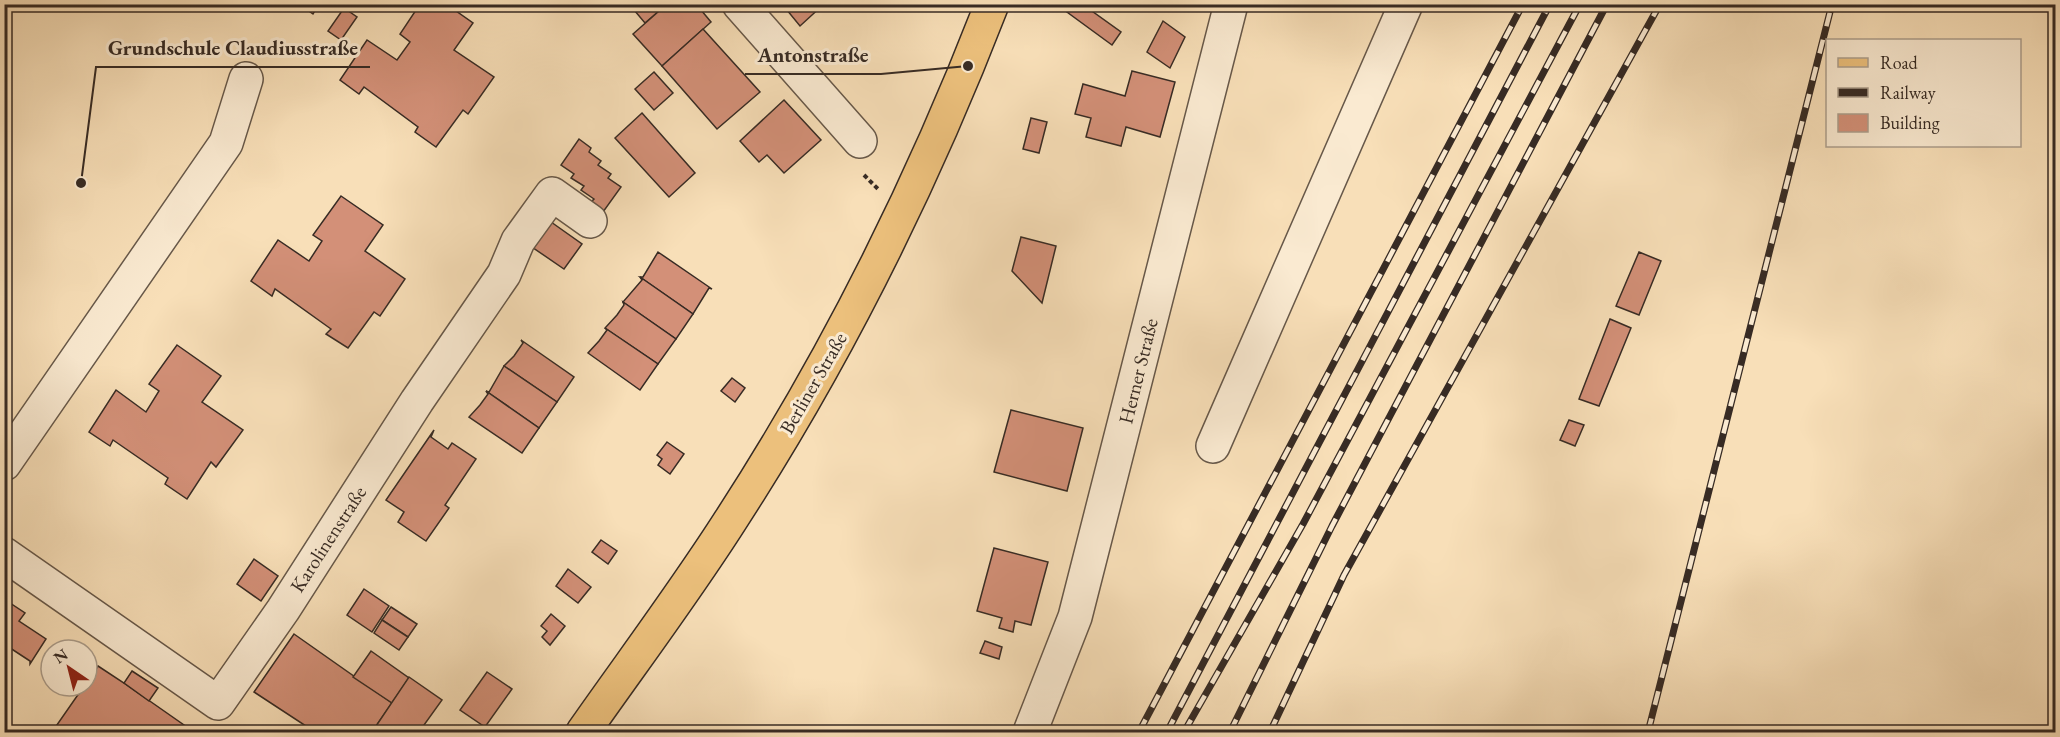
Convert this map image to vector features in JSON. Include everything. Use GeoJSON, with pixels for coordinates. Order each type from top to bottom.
{"type":"FeatureCollection","features":[{"type":"Feature","properties":{"kind":"main road","name":"Berliner Straße"},"geometry":{"type":"LineString","coordinates":[[583,732],[736,512],[803,402],[907,206],[992,4]]}},
{"type":"Feature","properties":{"kind":"street"},"geometry":{"type":"LineString","coordinates":[[739,4],[860,141]]}},
{"type":"Feature","properties":{"kind":"street","name":"Herner Straße"},"geometry":{"type":"LineString","coordinates":[[1030,732],[1075,617],[1232,4]]}},
{"type":"Feature","properties":{"kind":"street"},"geometry":{"type":"LineString","coordinates":[[1213,446],[1406,4]]}},
{"type":"Feature","properties":{"kind":"street"},"geometry":{"type":"LineString","coordinates":[[4,464],[226,143],[246,79]]}},
{"type":"Feature","properties":{"kind":"street","name":"Karolinenstraße"},"geometry":{"type":"LineString","coordinates":[[4,554],[218,703],[283,610],[417,401],[504,274],[518,241],[552,194],[590,221]]}},
{"type":"Feature","properties":{"kind":"path"},"geometry":{"type":"LineString","coordinates":[[860,141],[850,162],[875,188],[907,206]]}},
{"type":"Feature","properties":{"kind":"building"},"geometry":{"type":"Polygon","coordinates":[[[299,4],[319,4],[313,14],[299,4]]]}},
{"type":"Feature","properties":{"kind":"building"},"geometry":{"type":"Polygon","coordinates":[[[420,4],[446,4],[473,23],[454,50],[494,77],[468,114],[463,110],[436,147],[415,132],[418,127],[364,87],[359,94],[340,80],[367,40],[397,60],[410,42],[400,34],[420,4]]]}},
{"type":"Feature","properties":{"kind":"building"},"geometry":{"type":"Polygon","coordinates":[[[629,4],[667,4],[645,23],[629,4]]]}},
{"type":"Feature","properties":{"kind":"building"},"geometry":{"type":"Polygon","coordinates":[[[667,4],[696,4],[711,22],[662,66],[633,34],[667,4]]]}},
{"type":"Feature","properties":{"kind":"building"},"geometry":{"type":"Polygon","coordinates":[[[782,4],[824,4],[800,26],[782,4]]]}},
{"type":"Feature","properties":{"kind":"building"},"geometry":{"type":"Polygon","coordinates":[[[1056,4],[1082,4],[1121,32],[1112,45],[1056,4]]]}},
{"type":"Feature","properties":{"kind":"building"},"geometry":{"type":"Polygon","coordinates":[[[344,8],[357,17],[341,40],[328,31],[344,8]]]}},
{"type":"Feature","properties":{"kind":"building"},"geometry":{"type":"Polygon","coordinates":[[[1163,21],[1185,37],[1170,68],[1147,52],[1163,21]]]}},
{"type":"Feature","properties":{"kind":"building"},"geometry":{"type":"Polygon","coordinates":[[[703,29],[760,92],[717,129],[662,66],[703,29]]]}},
{"type":"Feature","properties":{"kind":"building"},"geometry":{"type":"Polygon","coordinates":[[[1132,71],[1175,82],[1160,137],[1126,127],[1121,146],[1086,137],[1091,118],[1075,114],[1083,84],[1125,96],[1132,71]]]}},
{"type":"Feature","properties":{"kind":"building"},"geometry":{"type":"Polygon","coordinates":[[[654,72],[673,93],[654,110],[635,89],[654,72]]]}},
{"type":"Feature","properties":{"kind":"building"},"geometry":{"type":"Polygon","coordinates":[[[784,100],[821,140],[784,173],[767,155],[759,162],[740,141],[784,100]]]}},
{"type":"Feature","properties":{"kind":"building"},"geometry":{"type":"Polygon","coordinates":[[[642,113],[695,173],[669,197],[615,138],[642,113]]]}},
{"type":"Feature","properties":{"kind":"building"},"geometry":{"type":"Polygon","coordinates":[[[1031,118],[1047,122],[1039,153],[1023,149],[1031,118]]]}},
{"type":"Feature","properties":{"kind":"building"},"geometry":{"type":"Polygon","coordinates":[[[579,139],[591,148],[589,152],[601,161],[598,165],[611,174],[608,178],[621,187],[603,212],[590,203],[594,199],[581,190],[584,186],[571,178],[574,174],[561,165],[579,139]]]}},
{"type":"Feature","properties":{"kind":"building"},"geometry":{"type":"Polygon","coordinates":[[[341,196],[383,225],[365,251],[405,279],[380,316],[374,312],[348,348],[326,334],[331,329],[275,289],[272,296],[251,281],[278,240],[309,261],[322,241],[313,235],[341,196]]]}},
{"type":"Feature","properties":{"kind":"building"},"geometry":{"type":"Polygon","coordinates":[[[544,217],[582,244],[564,269],[526,243],[544,217]]]}},
{"type":"Feature","properties":{"kind":"building"},"geometry":{"type":"Polygon","coordinates":[[[1021,237],[1056,246],[1042,303],[1012,271],[1021,237]]]}},
{"type":"Feature","properties":{"kind":"building"},"geometry":{"type":"Polygon","coordinates":[[[658,252],[712,289],[709,288],[693,314],[640,277],[643,277],[658,252]]]}},
{"type":"Feature","properties":{"kind":"building"},"geometry":{"type":"Polygon","coordinates":[[[1639,252],[1661,261],[1639,315],[1616,306],[1639,252]]]}},
{"type":"Feature","properties":{"kind":"building"},"geometry":{"type":"Polygon","coordinates":[[[640,277],[693,314],[676,339],[623,302],[642,280],[640,277]]]}},
{"type":"Feature","properties":{"kind":"building"},"geometry":{"type":"Polygon","coordinates":[[[623,302],[676,339],[658,364],[605,328],[624,305],[623,302]]]}},
{"type":"Feature","properties":{"kind":"building"},"geometry":{"type":"Polygon","coordinates":[[[1610,319],[1631,328],[1599,406],[1579,399],[1610,319]]]}},
{"type":"Feature","properties":{"kind":"building"},"geometry":{"type":"Polygon","coordinates":[[[605,328],[658,364],[640,390],[588,353],[607,330],[605,328]]]}},
{"type":"Feature","properties":{"kind":"building"},"geometry":{"type":"Polygon","coordinates":[[[521,340],[574,377],[557,402],[504,366],[523,343],[521,340]]]}},
{"type":"Feature","properties":{"kind":"building"},"geometry":{"type":"Polygon","coordinates":[[[177,345],[221,376],[202,402],[243,430],[216,467],[211,462],[187,499],[165,484],[168,478],[113,440],[110,446],[89,432],[116,390],[146,412],[159,391],[149,384],[177,345]]]}},
{"type":"Feature","properties":{"kind":"building"},"geometry":{"type":"Polygon","coordinates":[[[504,366],[557,402],[539,428],[486,391],[489,392],[504,366]]]}},
{"type":"Feature","properties":{"kind":"building"},"geometry":{"type":"Polygon","coordinates":[[[732,378],[745,388],[735,402],[721,391],[732,378]]]}},
{"type":"Feature","properties":{"kind":"building"},"geometry":{"type":"Polygon","coordinates":[[[486,391],[539,428],[522,453],[469,417],[488,394],[486,391]]]}},
{"type":"Feature","properties":{"kind":"building"},"geometry":{"type":"Polygon","coordinates":[[[1011,410],[1083,428],[1067,491],[994,472],[1011,410]]]}},
{"type":"Feature","properties":{"kind":"building"},"geometry":{"type":"Polygon","coordinates":[[[1569,420],[1584,425],[1575,446],[1560,440],[1569,420]]]}},
{"type":"Feature","properties":{"kind":"building"},"geometry":{"type":"Polygon","coordinates":[[[434,430],[431,437],[448,449],[452,443],[476,459],[445,505],[449,508],[426,541],[398,522],[404,512],[386,500],[434,430]]]}},
{"type":"Feature","properties":{"kind":"building"},"geometry":{"type":"Polygon","coordinates":[[[667,442],[684,454],[670,474],[658,465],[662,459],[657,455],[667,442]]]}},
{"type":"Feature","properties":{"kind":"building"},"geometry":{"type":"Polygon","coordinates":[[[601,540],[617,551],[608,564],[592,552],[601,540]]]}},
{"type":"Feature","properties":{"kind":"building"},"geometry":{"type":"Polygon","coordinates":[[[994,548],[1048,562],[1031,625],[1015,621],[1013,632],[999,628],[1002,618],[977,611],[994,548]]]}},
{"type":"Feature","properties":{"kind":"building"},"geometry":{"type":"Polygon","coordinates":[[[254,559],[278,576],[261,601],[237,584],[254,559]]]}},
{"type":"Feature","properties":{"kind":"building"},"geometry":{"type":"Polygon","coordinates":[[[568,569],[591,587],[578,603],[556,586],[568,569]]]}},
{"type":"Feature","properties":{"kind":"building"},"geometry":{"type":"Polygon","coordinates":[[[364,589],[389,606],[372,632],[347,615],[364,589]]]}},
{"type":"Feature","properties":{"kind":"building"},"geometry":{"type":"Polygon","coordinates":[[[4,599],[25,613],[19,621],[44,638],[39,638],[39,650],[30,664],[30,661],[4,644],[4,599]]]}},
{"type":"Feature","properties":{"kind":"building"},"geometry":{"type":"Polygon","coordinates":[[[391,607],[417,624],[408,637],[382,620],[391,607]]]}},
{"type":"Feature","properties":{"kind":"building"},"geometry":{"type":"Polygon","coordinates":[[[551,614],[565,626],[550,645],[542,637],[547,631],[541,626],[551,614]]]}},
{"type":"Feature","properties":{"kind":"building"},"geometry":{"type":"Polygon","coordinates":[[[382,620],[408,637],[399,650],[374,633],[382,620]]]}},
{"type":"Feature","properties":{"kind":"building"},"geometry":{"type":"Polygon","coordinates":[[[294,634],[392,703],[372,732],[315,732],[254,692],[294,634]]]}},
{"type":"Feature","properties":{"kind":"building"},"geometry":{"type":"Polygon","coordinates":[[[985,641],[1002,647],[999,659],[980,653],[985,641]]]}},
{"type":"Feature","properties":{"kind":"building"},"geometry":{"type":"Polygon","coordinates":[[[371,651],[409,678],[392,703],[353,677],[371,651]]]}},
{"type":"Feature","properties":{"kind":"building"},"geometry":{"type":"Polygon","coordinates":[[[99,667],[194,732],[52,732],[76,698],[99,698],[99,667]]]}},
{"type":"Feature","properties":{"kind":"building"},"geometry":{"type":"Polygon","coordinates":[[[132,671],[158,688],[149,701],[124,683],[132,671]]]}},
{"type":"Feature","properties":{"kind":"building"},"geometry":{"type":"Polygon","coordinates":[[[487,672],[512,689],[485,727],[460,710],[487,672]]]}},
{"type":"Feature","properties":{"kind":"building"},"geometry":{"type":"Polygon","coordinates":[[[409,677],[442,700],[419,732],[372,732],[409,677]]]}},
{"type":"Feature","properties":{"kind":"railway"},"geometry":{"type":"LineString","coordinates":[[1139,732],[1523,4]]}},
{"type":"Feature","properties":{"kind":"railway"},"geometry":{"type":"LineString","coordinates":[[1167,732],[1550,4]]}},
{"type":"Feature","properties":{"kind":"railway"},"geometry":{"type":"LineString","coordinates":[[1184,732],[1303,524],[1580,4]]}},
{"type":"Feature","properties":{"kind":"railway"},"geometry":{"type":"LineString","coordinates":[[1230,732],[1332,526],[1607,4]]}},
{"type":"Feature","properties":{"kind":"railway"},"geometry":{"type":"LineString","coordinates":[[1270,732],[1344,575],[1660,4]]}},
{"type":"Feature","properties":{"kind":"railway"},"geometry":{"type":"LineString","coordinates":[[1648,732],[1832,4]]}},
{"type":"Feature","properties":{"kind":"place","name":"Antonstraße"},"geometry":{"type":"Point","coordinates":[968,66]}},
{"type":"Feature","properties":{"kind":"place","name":"Grundschule Claudiusstraße"},"geometry":{"type":"Point","coordinates":[81,183]}}]}
